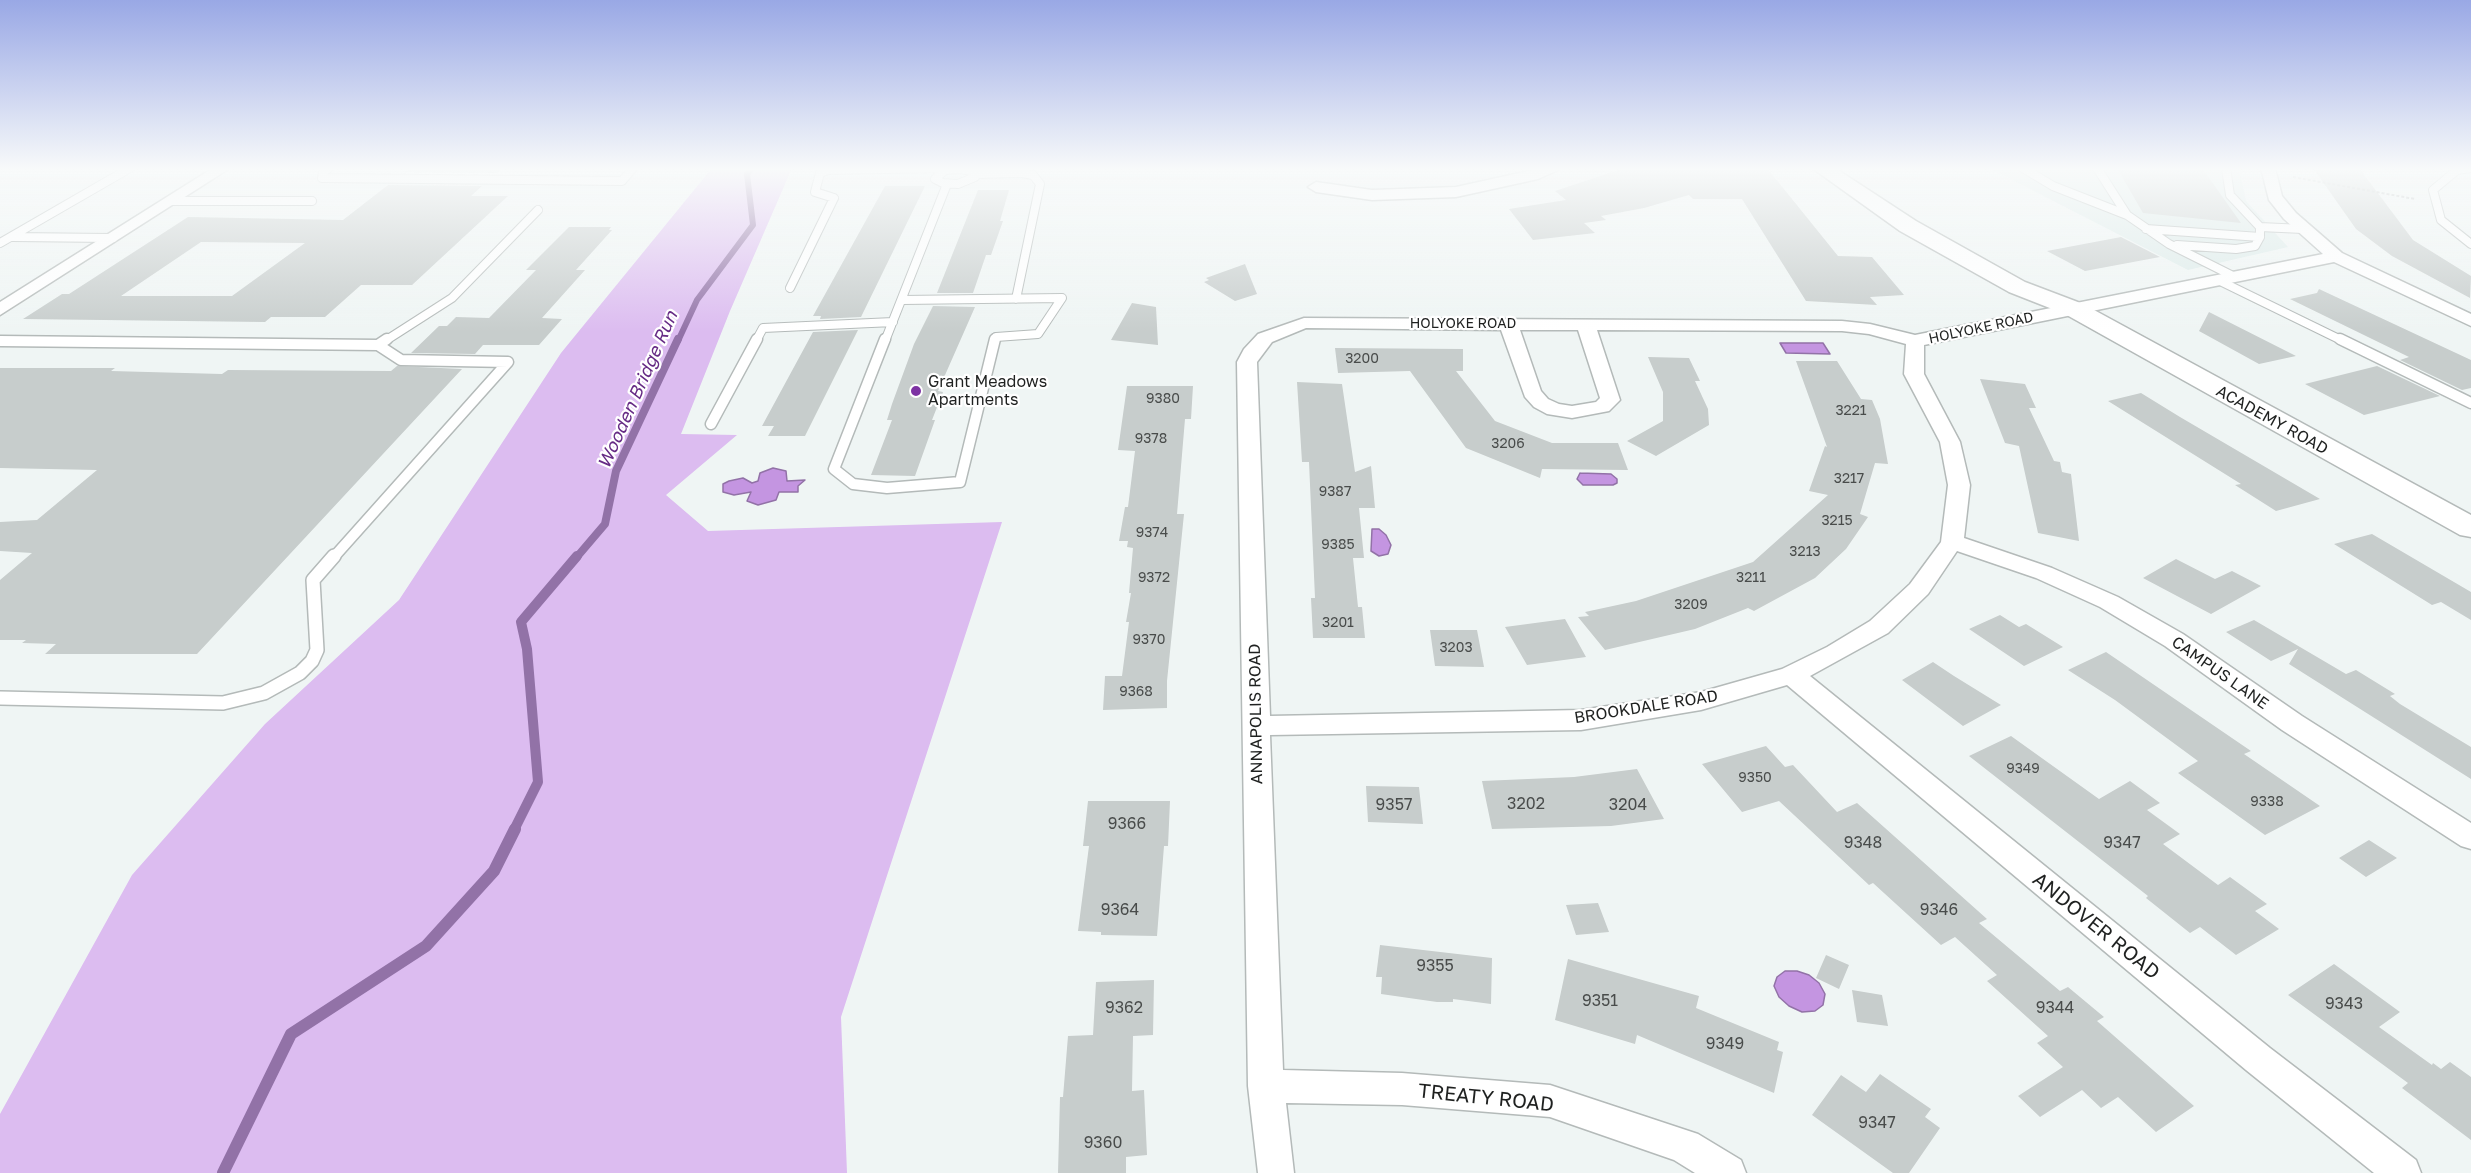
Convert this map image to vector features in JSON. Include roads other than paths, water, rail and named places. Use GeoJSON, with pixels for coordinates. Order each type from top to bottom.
{"type":"FeatureCollection","features":[{"type":"Feature","properties":{"kind":"main road","name":"ACADEMY ROAD"},"geometry":{"type":"LineString","coordinates":[[1903,223],[2017,288],[2074,309],[2471,528]]}},
{"type":"Feature","properties":{"kind":"main road","name":"ACADEMY ROAD"},"geometry":{"type":"LineString","coordinates":[[1939,223],[2047,283],[2074,309]]}},
{"type":"Feature","properties":{"kind":"street"},"geometry":{"type":"LineString","coordinates":[[0,310],[137,223]]}},
{"type":"Feature","properties":{"kind":"street"},"geometry":{"type":"LineString","coordinates":[[2297,223],[2336,257],[2471,321]]}},
{"type":"Feature","properties":{"kind":"street","name":"HOLYOKE ROAD"},"geometry":{"type":"LineString","coordinates":[[1340,324],[1842,326],[1870,329],[1915,341],[2336,257]]}},
{"type":"Feature","properties":{"kind":"street","name":"ANNAPOLIS ROAD"},"geometry":{"type":"LineString","coordinates":[[1276,1173],[1266,1086],[1247,362],[1251,353],[1265,338],[1292,326],[1340,324]]}},
{"type":"Feature","properties":{"kind":"street"},"geometry":{"type":"LineString","coordinates":[[1509,325],[1532,393],[1541,403],[1554,410],[1572,412],[1602,407],[1610,400],[1610,392],[1586,326]]}},
{"type":"Feature","properties":{"kind":"street","name":"BROOKDALE ROAD"},"geometry":{"type":"LineString","coordinates":[[1256,726],[1581,720],[1701,701],[1791,675],[1880,627],[1919,589],[1952,542],[1959,485],[1950,442],[1914,374],[1915,341]]}},
{"type":"Feature","properties":{"kind":"street","name":"CAMPUS LANE"},"geometry":{"type":"LineString","coordinates":[[1952,542],[2044,573],[2109,602],[2174,640],[2292,723],[2471,838]]}},
{"type":"Feature","properties":{"kind":"street","name":"ANDOVER ROAD"},"geometry":{"type":"LineString","coordinates":[[1791,675],[2258,1059],[2403,1173]]}},
{"type":"Feature","properties":{"kind":"street","name":"TREATY ROAD"},"geometry":{"type":"LineString","coordinates":[[1266,1086],[1402,1089],[1550,1101],[1684,1146],[1728,1173]]}},
{"type":"Feature","properties":{"kind":"lane"},"geometry":{"type":"LineString","coordinates":[[0,243],[35,223]]}},
{"type":"Feature","properties":{"kind":"lane"},"geometry":{"type":"LineString","coordinates":[[378,345],[452,298],[525,223]]}},
{"type":"Feature","properties":{"kind":"lane"},"geometry":{"type":"LineString","coordinates":[[790,288],[822,223]]}},
{"type":"Feature","properties":{"kind":"lane"},"geometry":{"type":"LineString","coordinates":[[902,300],[1062,298],[1038,334],[996,337],[960,483],[876,487],[854,484],[834,469],[932,223]]}},
{"type":"Feature","properties":{"kind":"lane"},"geometry":{"type":"LineString","coordinates":[[1016,299],[1032,223]]}},
{"type":"Feature","properties":{"kind":"lane"},"geometry":{"type":"LineString","coordinates":[[2137,223],[2226,279],[2471,403]]}},
{"type":"Feature","properties":{"kind":"lane"},"geometry":{"type":"LineString","coordinates":[[2169,244],[2236,249],[2255,246],[2260,237],[2260,227],[2256,223]]}},
{"type":"Feature","properties":{"kind":"lane"},"geometry":{"type":"LineString","coordinates":[[2444,223],[2471,244]]}},
{"type":"Feature","properties":{"kind":"lane"},"geometry":{"type":"LineString","coordinates":[[2260,227],[2303,229]]}},
{"type":"Feature","properties":{"kind":"lane"},"geometry":{"type":"LineString","coordinates":[[2145,229],[2260,237]]}},
{"type":"Feature","properties":{"kind":"lane"},"geometry":{"type":"LineString","coordinates":[[10,237],[113,238]]}},
{"type":"Feature","properties":{"kind":"lane"},"geometry":{"type":"LineString","coordinates":[[711,424],[763,328],[893,322]]}},
{"type":"Feature","properties":{"kind":"lane"},"geometry":{"type":"LineString","coordinates":[[0,341],[378,345],[401,360],[508,362],[313,580],[317,650],[312,661],[300,673],[264,693],[223,703],[0,698]]}},
{"type":"Feature","properties":{"kind":"waterway","name":"Wooden Bridge Run"},"geometry":{"type":"LineString","coordinates":[[678,341],[697,300],[753,223]]}},
{"type":"Feature","properties":{"kind":"waterway","name":"Wooden Bridge Run"},"geometry":{"type":"LineString","coordinates":[[576,558],[605,524],[616,471],[678,339]]}},
{"type":"Feature","properties":{"kind":"waterway","name":"Wooden Bridge Run"},"geometry":{"type":"LineString","coordinates":[[514,830],[538,782],[527,649],[521,622],[577,556]]}},
{"type":"Feature","properties":{"kind":"waterway","name":"Wooden Bridge Run"},"geometry":{"type":"LineString","coordinates":[[223,1173],[291,1034],[426,946],[494,871],[515,829]]}},
{"type":"Feature","properties":{"kind":"place","name":"Grant Meadows Apartments"},"geometry":{"type":"Point","coordinates":[916,391]}}]}
